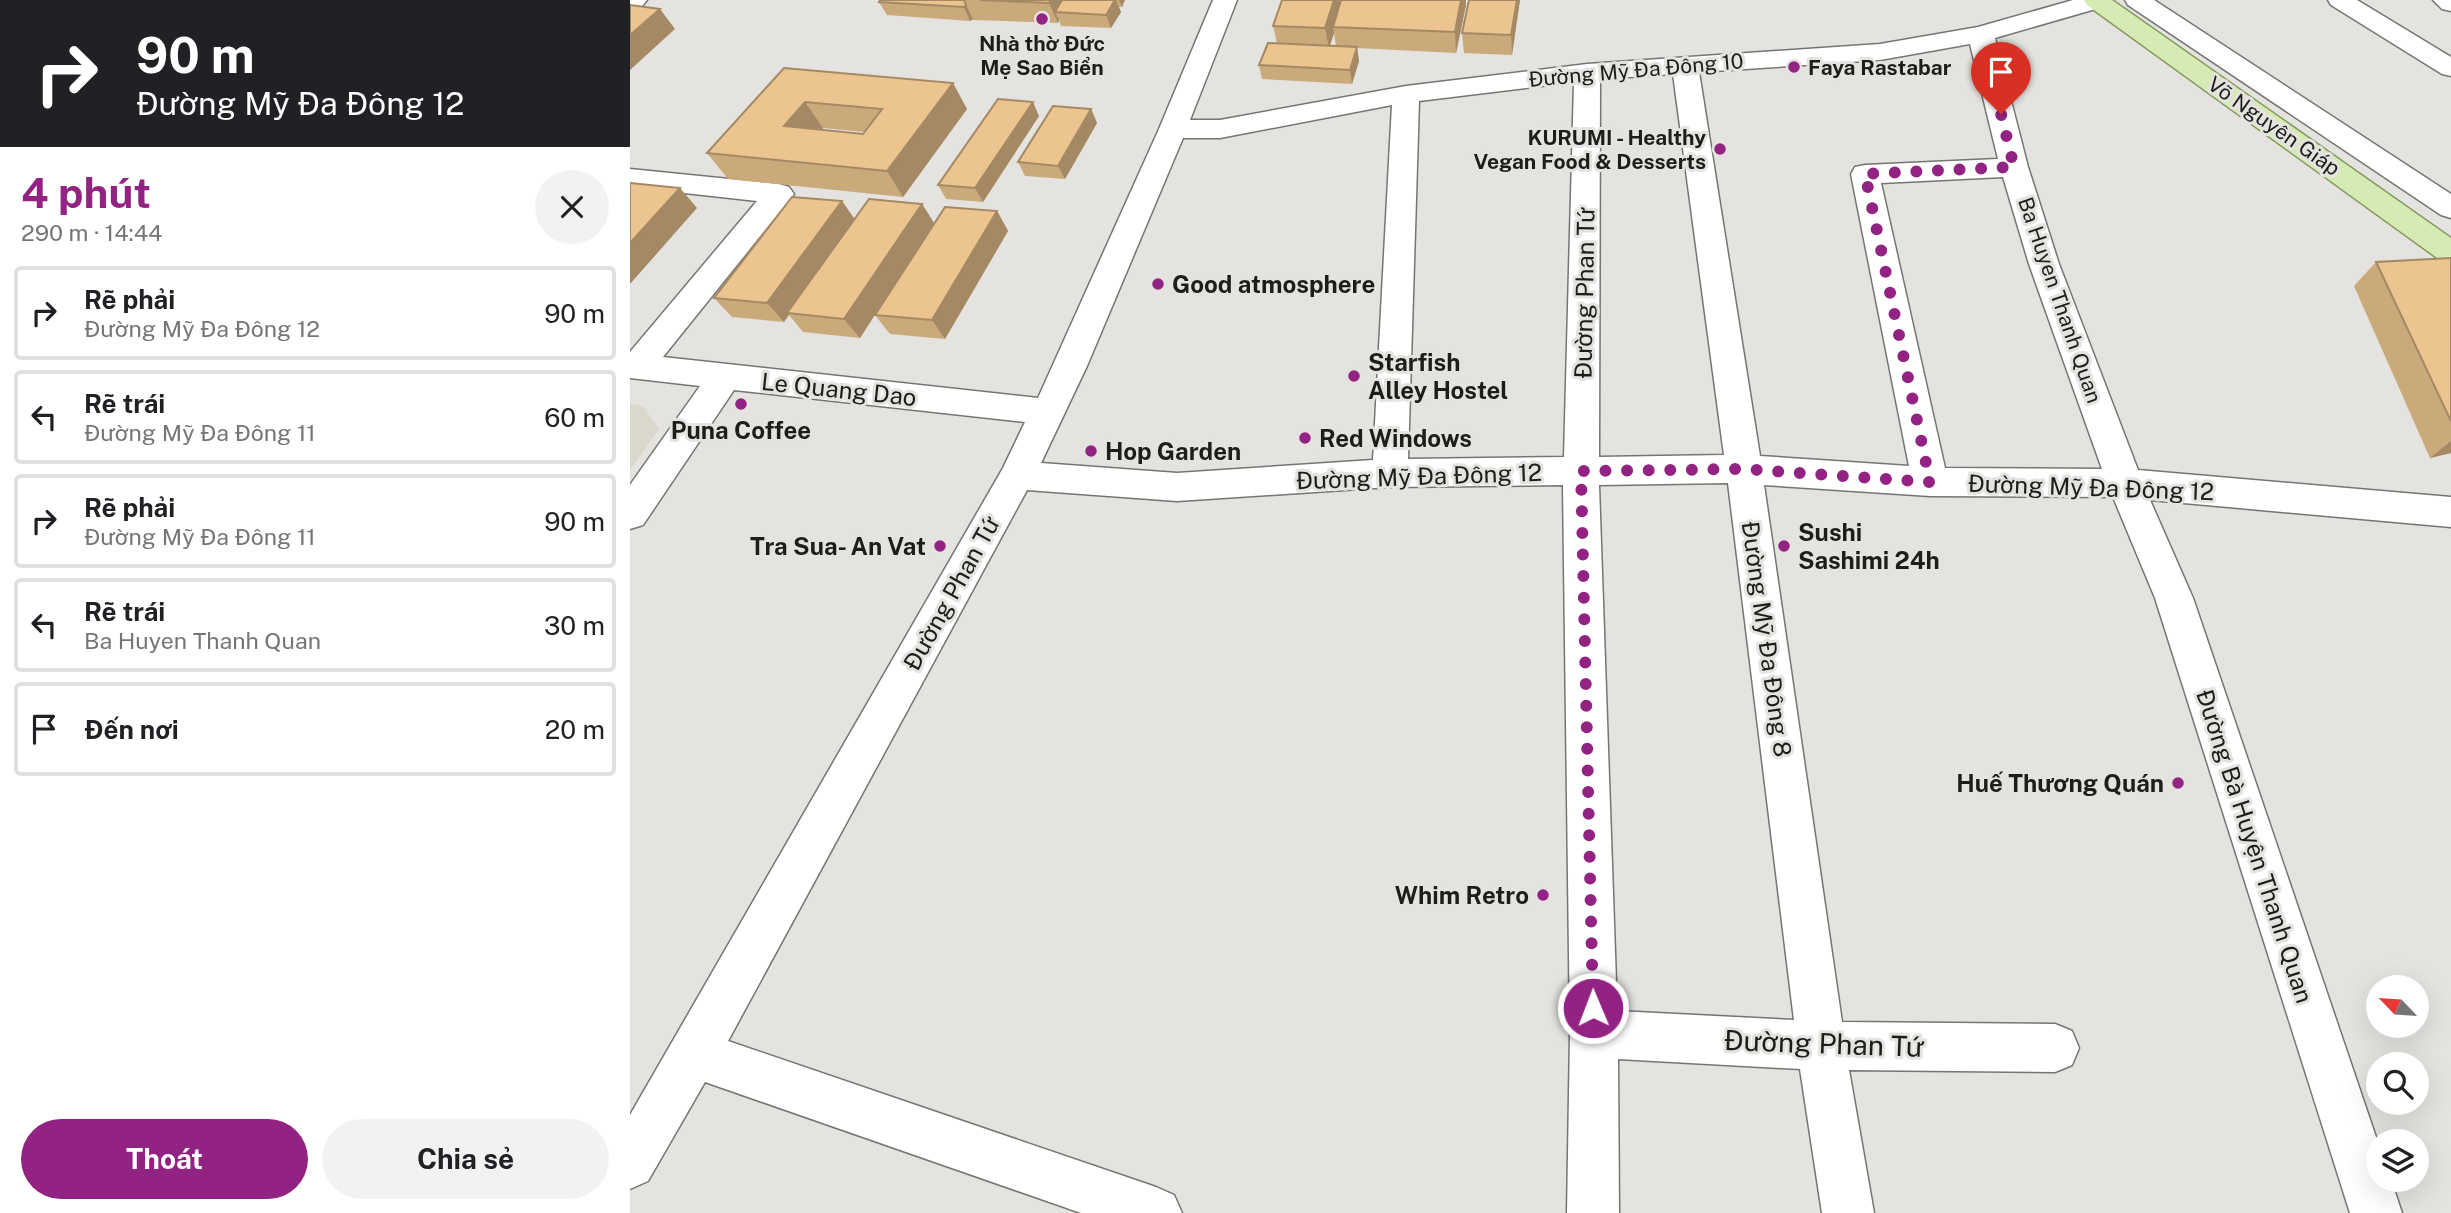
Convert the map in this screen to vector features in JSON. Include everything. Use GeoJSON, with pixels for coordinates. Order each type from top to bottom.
{"type":"FeatureCollection","features":[{"type":"Feature","properties":{"kind":"main road","name":"Võ Nguyên Giáp"},"geometry":{"type":"LineString","coordinates":[[2098,0],[2451,253]]}},
{"type":"Feature","properties":{"kind":"main road","name":"Võ Nguyên Giáp"},"geometry":{"type":"LineString","coordinates":[[2139,3],[2451,225]]}},
{"type":"Feature","properties":{"kind":"street"},"geometry":{"type":"LineString","coordinates":[[630,5],[635,0]]}},
{"type":"Feature","properties":{"kind":"street","name":"Đường Phan Tứ"},"geometry":{"type":"LineString","coordinates":[[630,1163],[694,1054],[1017,475],[1048,412],[1173,130],[1225,0]]}},
{"type":"Feature","properties":{"kind":"street","name":"Đường Mỹ Đa Đông 10"},"geometry":{"type":"LineString","coordinates":[[1173,130],[1220,129],[1406,94],[1587,72],[1880,52],[1981,34],[2098,0]]}},
{"type":"Feature","properties":{"kind":"street"},"geometry":{"type":"LineString","coordinates":[[2340,0],[2451,68]]}},
{"type":"Feature","properties":{"kind":"street"},"geometry":{"type":"LineString","coordinates":[[2445,0],[2451,4]]}},
{"type":"Feature","properties":{"kind":"street"},"geometry":{"type":"LineString","coordinates":[[2139,3],[2451,208]]}},
{"type":"Feature","properties":{"kind":"street","name":"Ba Huyen Thanh Quan"},"geometry":{"type":"LineString","coordinates":[[1981,34],[2014,167],[2045,264],[2125,483]]}},
{"type":"Feature","properties":{"kind":"street","name":"Đường Mỹ Đa Đông 8"},"geometry":{"type":"LineString","coordinates":[[1685,64],[1744,469],[1821,1046],[1848,1213]]}},
{"type":"Feature","properties":{"kind":"street","name":"Đường Phan Tứ"},"geometry":{"type":"LineString","coordinates":[[1587,72],[1581,471],[1594,1034],[1593,1213]]}},
{"type":"Feature","properties":{"kind":"street"},"geometry":{"type":"LineString","coordinates":[[1391,473],[1406,94]]}},
{"type":"Feature","properties":{"kind":"street"},"geometry":{"type":"LineString","coordinates":[[1930,482],[1865,174],[2014,167]]}},
{"type":"Feature","properties":{"kind":"street"},"geometry":{"type":"LineString","coordinates":[[630,178],[779,194],[633,366]]}},
{"type":"Feature","properties":{"kind":"street","name":"Le Quang Dao"},"geometry":{"type":"LineString","coordinates":[[633,366],[1048,412]]}},
{"type":"Feature","properties":{"kind":"street"},"geometry":{"type":"LineString","coordinates":[[630,514],[725,377]]}},
{"type":"Feature","properties":{"kind":"street","name":"Đường Mỹ Đa Đông 12"},"geometry":{"type":"LineString","coordinates":[[1017,475],[1177,487],[1391,473],[1744,469],[1930,482],[2125,483],[2451,512]]}},
{"type":"Feature","properties":{"kind":"street","name":"Đường Bà Huyện Thanh Quan"},"geometry":{"type":"LineString","coordinates":[[2125,483],[2174,598],[2376,1213]]}},
{"type":"Feature","properties":{"kind":"street","name":"Đường Phan Tứ"},"geometry":{"type":"LineString","coordinates":[[1594,1034],[1821,1046],[2056,1048]]}},
{"type":"Feature","properties":{"kind":"street"},"geometry":{"type":"LineString","coordinates":[[694,1054],[1156,1213]]}},
{"type":"Feature","properties":{"kind":"shaded area"},"geometry":{"type":"Polygon","coordinates":[[[630,404],[642,405],[659,429],[630,470],[630,404]]]}},
{"type":"Feature","properties":{"kind":"building"},"geometry":{"type":"Polygon","coordinates":[[[964,0],[966,5],[879,2],[964,0]]]}},
{"type":"Feature","properties":{"kind":"building"},"geometry":{"type":"Polygon","coordinates":[[[980,0],[1051,0],[1049,3],[980,0]]]}},
{"type":"Feature","properties":{"kind":"building"},"geometry":{"type":"Polygon","coordinates":[[[1062,0],[1115,0],[1106,15],[1055,12],[1062,0]]]}},
{"type":"Feature","properties":{"kind":"building"},"geometry":{"type":"Polygon","coordinates":[[[1282,0],[1334,0],[1325,28],[1273,26],[1282,0]]]}},
{"type":"Feature","properties":{"kind":"building"},"geometry":{"type":"Polygon","coordinates":[[[1341,0],[1461,0],[1455,32],[1333,27],[1341,0]]]}},
{"type":"Feature","properties":{"kind":"building"},"geometry":{"type":"Polygon","coordinates":[[[1469,0],[1517,0],[1511,35],[1462,33],[1469,0]]]}},
{"type":"Feature","properties":{"kind":"building"},"geometry":{"type":"Polygon","coordinates":[[[630,5],[660,9],[630,35],[630,5]]]}},
{"type":"Feature","properties":{"kind":"building"},"geometry":{"type":"Polygon","coordinates":[[[1268,43],[1357,47],[1350,70],[1259,65],[1268,43]]]}},
{"type":"Feature","properties":{"kind":"building"},"geometry":{"type":"Polygon","coordinates":[[[784,68],[953,83],[887,171],[707,153],[784,68]],[[805,102],[784,126],[863,134],[882,109],[805,102]]]}},
{"type":"Feature","properties":{"kind":"building"},"geometry":{"type":"Polygon","coordinates":[[[998,99],[1033,102],[975,188],[938,185],[998,99]]]}},
{"type":"Feature","properties":{"kind":"building"},"geometry":{"type":"Polygon","coordinates":[[[1053,106],[1091,109],[1058,166],[1018,162],[1053,106]]]}},
{"type":"Feature","properties":{"kind":"building"},"geometry":{"type":"Polygon","coordinates":[[[630,183],[680,188],[630,243],[630,183]]]}},
{"type":"Feature","properties":{"kind":"building"},"geometry":{"type":"Polygon","coordinates":[[[792,197],[842,201],[767,303],[714,298],[792,197]]]}},
{"type":"Feature","properties":{"kind":"building"},"geometry":{"type":"Polygon","coordinates":[[[869,199],[922,204],[844,319],[787,313],[869,199]]]}},
{"type":"Feature","properties":{"kind":"building"},"geometry":{"type":"Polygon","coordinates":[[[945,207],[997,211],[932,320],[875,315],[945,207]]]}},
{"type":"Feature","properties":{"kind":"building"},"geometry":{"type":"Polygon","coordinates":[[[2451,258],[2451,421],[2376,262],[2451,258]]]}},
{"type":"Feature","properties":{"kind":"place","name":"Nhà thờ Đức Mẹ Sao Biển"},"geometry":{"type":"Point","coordinates":[1042,19]}},
{"type":"Feature","properties":{"kind":"place","name":"Faya Rastabar"},"geometry":{"type":"Point","coordinates":[1794,67]}},
{"type":"Feature","properties":{"kind":"place","name":"KURUMI - Healthy Vegan Food & Desserts"},"geometry":{"type":"Point","coordinates":[1720,149]}},
{"type":"Feature","properties":{"kind":"place","name":"Good atmosphere"},"geometry":{"type":"Point","coordinates":[1158,284]}},
{"type":"Feature","properties":{"kind":"place","name":"Starfish Alley Hostel"},"geometry":{"type":"Point","coordinates":[1354,376]}},
{"type":"Feature","properties":{"kind":"place","name":"Puna Coffee"},"geometry":{"type":"Point","coordinates":[741,404]}},
{"type":"Feature","properties":{"kind":"place","name":"Red Windows"},"geometry":{"type":"Point","coordinates":[1305,438]}},
{"type":"Feature","properties":{"kind":"place","name":"Hop Garden"},"geometry":{"type":"Point","coordinates":[1091,451]}},
{"type":"Feature","properties":{"kind":"place","name":"Tra Sua- An Vat"},"geometry":{"type":"Point","coordinates":[940,546]}},
{"type":"Feature","properties":{"kind":"place","name":"Sushi Sashimi 24h"},"geometry":{"type":"Point","coordinates":[1784,546]}},
{"type":"Feature","properties":{"kind":"place","name":"Huế Thương Quán"},"geometry":{"type":"Point","coordinates":[2178,783]}},
{"type":"Feature","properties":{"kind":"place","name":"Whim Retro"},"geometry":{"type":"Point","coordinates":[1543,895]}},
{"type":"Feature","properties":{"kind":"route"},"geometry":{"type":"LineString","coordinates":[[1593,1008],[1581,471],[1744,469],[1930,482],[1865,174],[2014,167],[2001,114]]}}]}
